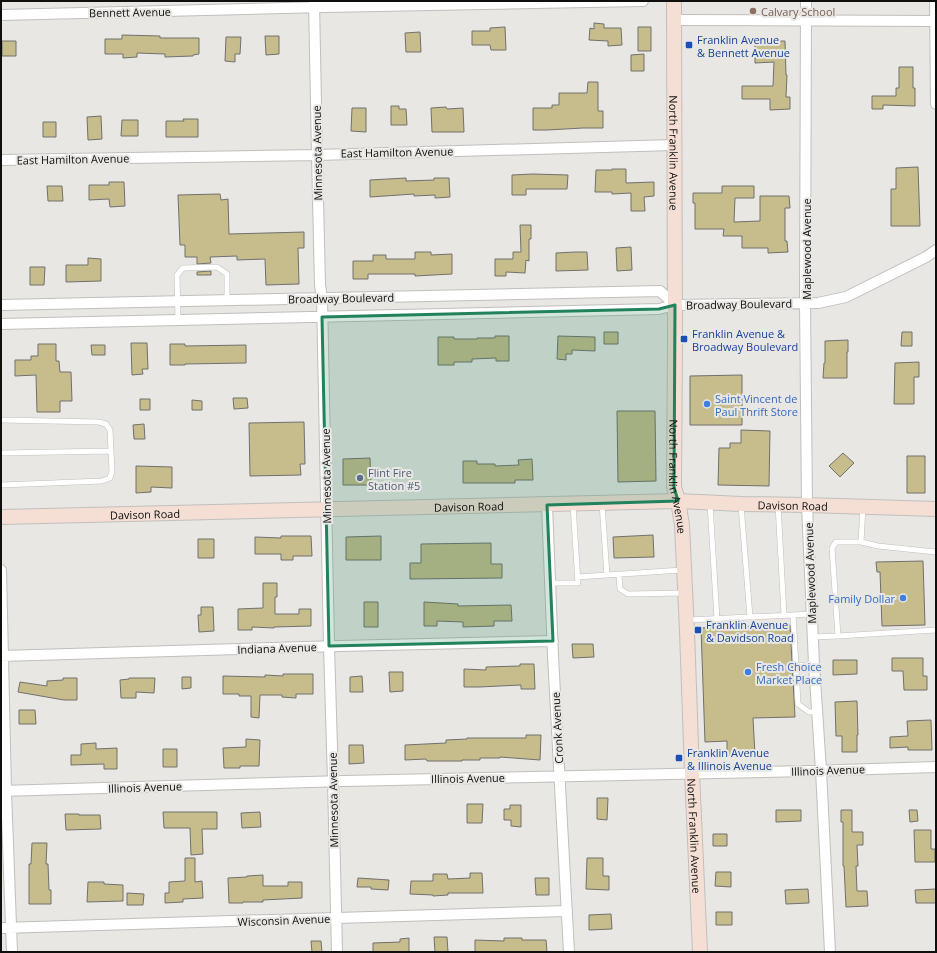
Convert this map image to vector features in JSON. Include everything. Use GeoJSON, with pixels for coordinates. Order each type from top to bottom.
{"type":"FeatureCollection","features":[{"type":"Feature","properties":{"kind":"street","name":"Bennett Avenue"},"geometry":{"type":"LineString","coordinates":[[1,15],[314,4],[643,1]]}},
{"type":"Feature","properties":{"kind":"street","name":"North Franklin Avenue"},"geometry":{"type":"LineString","coordinates":[[674,1],[674,487],[682,525],[700,952]]}},
{"type":"Feature","properties":{"kind":"street","name":"Maplewood Avenue"},"geometry":{"type":"LineString","coordinates":[[806,1],[807,505],[812,637],[821,770],[830,952]]}},
{"type":"Feature","properties":{"kind":"street"},"geometry":{"type":"LineString","coordinates":[[936,1],[936,104]]}},
{"type":"Feature","properties":{"kind":"street","name":"Minnesota Avenue"},"geometry":{"type":"LineString","coordinates":[[314,4],[316,154],[320,285],[322,298],[337,952]]}},
{"type":"Feature","properties":{"kind":"street"},"geometry":{"type":"LineString","coordinates":[[674,20],[936,21]]}},
{"type":"Feature","properties":{"kind":"street","name":"East Hamilton Avenue"},"geometry":{"type":"LineString","coordinates":[[1,160],[674,145]]}},
{"type":"Feature","properties":{"kind":"street","name":"Broadway Boulevard"},"geometry":{"type":"LineString","coordinates":[[1,324],[659,309],[675,305],[818,303],[846,297],[936,250]]}},
{"type":"Feature","properties":{"kind":"street","name":"Broadway Boulevard"},"geometry":{"type":"LineString","coordinates":[[1,305],[660,291],[675,305]]}},
{"type":"Feature","properties":{"kind":"street","name":"Davison Road"},"geometry":{"type":"LineString","coordinates":[[1,517],[678,501],[936,509]]}},
{"type":"Feature","properties":{"kind":"street","name":"Cronk Avenue"},"geometry":{"type":"LineString","coordinates":[[547,505],[549,518],[552,641],[569,952]]}},
{"type":"Feature","properties":{"kind":"street"},"geometry":{"type":"LineString","coordinates":[[1,570],[4,791],[12,952]]}},
{"type":"Feature","properties":{"kind":"street","name":"Indiana Avenue"},"geometry":{"type":"LineString","coordinates":[[2,656],[552,641]]}},
{"type":"Feature","properties":{"kind":"street","name":"Illinois Avenue"},"geometry":{"type":"LineString","coordinates":[[4,791],[333,781],[936,767]]}},
{"type":"Feature","properties":{"kind":"street","name":"Wisconsin Avenue"},"geometry":{"type":"LineString","coordinates":[[1,928],[567,911]]}},
{"type":"Feature","properties":{"kind":"lane"},"geometry":{"type":"LineString","coordinates":[[178,320],[177,276],[183,268],[217,267],[227,274],[227,300]]}},
{"type":"Feature","properties":{"kind":"lane"},"geometry":{"type":"LineString","coordinates":[[1,420],[99,422],[106,424],[110,430],[112,471],[110,478],[102,481],[1,485]]}},
{"type":"Feature","properties":{"kind":"lane"},"geometry":{"type":"LineString","coordinates":[[1,453],[111,451]]}},
{"type":"Feature","properties":{"kind":"lane"},"geometry":{"type":"LineString","coordinates":[[602,503],[607,576]]}},
{"type":"Feature","properties":{"kind":"lane"},"geometry":{"type":"LineString","coordinates":[[710,503],[717,619]]}},
{"type":"Feature","properties":{"kind":"lane"},"geometry":{"type":"LineString","coordinates":[[550,584],[578,583],[573,504]]}},
{"type":"Feature","properties":{"kind":"lane"},"geometry":{"type":"LineString","coordinates":[[741,504],[750,617]]}},
{"type":"Feature","properties":{"kind":"lane"},"geometry":{"type":"LineString","coordinates":[[778,504],[784,615]]}},
{"type":"Feature","properties":{"kind":"lane"},"geometry":{"type":"LineString","coordinates":[[860,542],[862,507]]}},
{"type":"Feature","properties":{"kind":"lane"},"geometry":{"type":"LineString","coordinates":[[838,636],[832,548],[836,542],[860,542],[878,546],[936,552]]}},
{"type":"Feature","properties":{"kind":"lane"},"geometry":{"type":"LineString","coordinates":[[577,578],[684,570]]}},
{"type":"Feature","properties":{"kind":"lane"},"geometry":{"type":"LineString","coordinates":[[619,575],[620,589],[628,594],[685,593]]}},
{"type":"Feature","properties":{"kind":"lane"},"geometry":{"type":"LineString","coordinates":[[687,620],[812,614]]}},
{"type":"Feature","properties":{"kind":"lane"},"geometry":{"type":"LineString","coordinates":[[793,615],[798,704],[809,712],[817,712]]}},
{"type":"Feature","properties":{"kind":"lane"},"geometry":{"type":"LineString","coordinates":[[812,637],[936,630]]}},
{"type":"Feature","properties":{"kind":"lane"},"geometry":{"type":"LineString","coordinates":[[796,666],[814,664]]}},
{"type":"Feature","properties":{"kind":"highlighted area"},"geometry":{"type":"Polygon","coordinates":[[[675,305],[674,487],[678,501],[547,505],[553,641],[329,646],[322,317],[659,309],[675,305]]]}},
{"type":"Feature","properties":{"kind":"building"},"geometry":{"type":"Polygon","coordinates":[[[594,23],[604,24],[604,28],[621,28],[622,45],[608,46],[608,41],[589,40],[590,28],[594,29],[594,23]]]}},
{"type":"Feature","properties":{"kind":"building"},"geometry":{"type":"Polygon","coordinates":[[[505,27],[506,50],[491,50],[490,45],[472,45],[472,31],[490,31],[490,28],[505,27]]]}},
{"type":"Feature","properties":{"kind":"building"},"geometry":{"type":"Polygon","coordinates":[[[638,27],[651,27],[651,51],[638,51],[638,27]]]}},
{"type":"Feature","properties":{"kind":"building"},"geometry":{"type":"Polygon","coordinates":[[[420,32],[421,52],[406,52],[405,33],[420,32]]]}},
{"type":"Feature","properties":{"kind":"building"},"geometry":{"type":"Polygon","coordinates":[[[122,35],[160,36],[160,38],[199,38],[199,54],[193,56],[165,57],[165,54],[137,53],[137,57],[123,58],[123,54],[105,54],[105,39],[122,39],[122,35]]]}},
{"type":"Feature","properties":{"kind":"building"},"geometry":{"type":"Polygon","coordinates":[[[265,36],[279,36],[279,54],[266,55],[265,36]]]}},
{"type":"Feature","properties":{"kind":"building"},"geometry":{"type":"Polygon","coordinates":[[[226,37],[241,37],[240,54],[235,54],[235,62],[225,61],[226,37]]]}},
{"type":"Feature","properties":{"kind":"building"},"geometry":{"type":"Polygon","coordinates":[[[2,41],[16,41],[16,56],[2,56],[2,41]]]}},
{"type":"Feature","properties":{"kind":"building"},"geometry":{"type":"Polygon","coordinates":[[[755,41],[785,41],[787,75],[786,97],[790,97],[790,109],[770,110],[770,99],[742,99],[742,86],[773,86],[774,62],[755,63],[755,41]]]}},
{"type":"Feature","properties":{"kind":"building"},"geometry":{"type":"Polygon","coordinates":[[[644,54],[644,71],[631,71],[631,55],[644,54]]]}},
{"type":"Feature","properties":{"kind":"building"},"geometry":{"type":"Polygon","coordinates":[[[899,67],[913,67],[915,106],[883,105],[883,109],[872,109],[872,96],[896,96],[896,88],[899,88],[899,67]]]}},
{"type":"Feature","properties":{"kind":"building"},"geometry":{"type":"Polygon","coordinates":[[[588,82],[598,82],[598,111],[603,111],[603,128],[533,130],[533,108],[552,108],[552,105],[559,105],[559,93],[587,93],[588,82]]]}},
{"type":"Feature","properties":{"kind":"building"},"geometry":{"type":"Polygon","coordinates":[[[391,106],[399,106],[399,109],[406,109],[407,125],[391,125],[391,106]]]}},
{"type":"Feature","properties":{"kind":"building"},"geometry":{"type":"Polygon","coordinates":[[[446,107],[447,109],[463,108],[464,132],[432,132],[431,108],[446,107]]]}},
{"type":"Feature","properties":{"kind":"building"},"geometry":{"type":"Polygon","coordinates":[[[352,108],[366,108],[366,132],[351,131],[352,108]]]}},
{"type":"Feature","properties":{"kind":"building"},"geometry":{"type":"Polygon","coordinates":[[[101,116],[102,139],[88,140],[87,117],[101,116]]]}},
{"type":"Feature","properties":{"kind":"building"},"geometry":{"type":"Polygon","coordinates":[[[183,119],[198,119],[198,137],[166,137],[166,121],[184,121],[183,119]]]}},
{"type":"Feature","properties":{"kind":"building"},"geometry":{"type":"Polygon","coordinates":[[[122,120],[138,120],[138,136],[121,136],[122,120]]]}},
{"type":"Feature","properties":{"kind":"building"},"geometry":{"type":"Polygon","coordinates":[[[43,122],[56,122],[56,137],[43,137],[43,122]]]}},
{"type":"Feature","properties":{"kind":"building"},"geometry":{"type":"Polygon","coordinates":[[[918,167],[920,226],[891,226],[891,189],[896,189],[896,168],[918,167]]]}},
{"type":"Feature","properties":{"kind":"building"},"geometry":{"type":"Polygon","coordinates":[[[626,169],[626,183],[654,182],[654,196],[644,197],[645,211],[631,211],[631,193],[612,194],[612,192],[595,192],[596,170],[626,169]]]}},
{"type":"Feature","properties":{"kind":"building"},"geometry":{"type":"Polygon","coordinates":[[[512,175],[568,175],[567,189],[526,189],[526,195],[512,195],[512,175]]]}},
{"type":"Feature","properties":{"kind":"building"},"geometry":{"type":"Polygon","coordinates":[[[406,178],[406,181],[449,178],[450,197],[435,198],[435,195],[414,196],[414,194],[370,197],[370,180],[406,178]]]}},
{"type":"Feature","properties":{"kind":"building"},"geometry":{"type":"Polygon","coordinates":[[[109,182],[124,182],[125,206],[110,207],[109,199],[89,200],[89,185],[109,185],[109,182]]]}},
{"type":"Feature","properties":{"kind":"building"},"geometry":{"type":"Polygon","coordinates":[[[47,186],[62,186],[63,201],[48,201],[47,186]]]}},
{"type":"Feature","properties":{"kind":"building"},"geometry":{"type":"Polygon","coordinates":[[[722,186],[754,186],[754,198],[735,198],[734,222],[760,221],[760,196],[789,196],[790,208],[785,208],[785,241],[787,241],[788,252],[768,253],[768,248],[742,248],[742,236],[723,236],[724,229],[695,229],[695,203],[693,203],[693,193],[722,193],[722,186]]]}},
{"type":"Feature","properties":{"kind":"building"},"geometry":{"type":"Polygon","coordinates":[[[220,194],[221,200],[228,199],[229,234],[304,232],[304,248],[298,248],[299,284],[266,285],[265,259],[237,260],[237,256],[210,257],[211,263],[197,264],[197,257],[185,257],[185,245],[180,245],[178,195],[220,194]]]}},
{"type":"Feature","properties":{"kind":"building"},"geometry":{"type":"Polygon","coordinates":[[[520,225],[531,225],[531,239],[529,239],[529,261],[526,260],[525,273],[506,272],[506,276],[495,276],[495,259],[513,259],[513,252],[521,252],[520,225]]]}},
{"type":"Feature","properties":{"kind":"building"},"geometry":{"type":"Polygon","coordinates":[[[631,247],[632,270],[617,271],[616,248],[631,247]]]}},
{"type":"Feature","properties":{"kind":"building"},"geometry":{"type":"Polygon","coordinates":[[[415,252],[431,252],[431,255],[452,254],[452,274],[415,276],[415,274],[368,274],[368,279],[353,279],[353,261],[373,261],[373,255],[386,255],[386,259],[415,259],[415,252]]]}},
{"type":"Feature","properties":{"kind":"building"},"geometry":{"type":"Polygon","coordinates":[[[587,252],[588,270],[556,271],[556,253],[587,252]]]}},
{"type":"Feature","properties":{"kind":"building"},"geometry":{"type":"Polygon","coordinates":[[[88,258],[101,259],[101,281],[66,282],[66,265],[88,265],[88,258]]]}},
{"type":"Feature","properties":{"kind":"building"},"geometry":{"type":"Polygon","coordinates":[[[30,267],[45,267],[44,285],[30,285],[30,267]]]}},
{"type":"Feature","properties":{"kind":"building"},"geometry":{"type":"Polygon","coordinates":[[[211,271],[211,275],[197,275],[197,272],[211,271]]]}},
{"type":"Feature","properties":{"kind":"building"},"geometry":{"type":"Polygon","coordinates":[[[604,332],[618,332],[618,344],[604,344],[604,332]]]}},
{"type":"Feature","properties":{"kind":"building"},"geometry":{"type":"Polygon","coordinates":[[[902,332],[912,332],[912,346],[901,346],[902,332]]]}},
{"type":"Feature","properties":{"kind":"building"},"geometry":{"type":"Polygon","coordinates":[[[495,336],[509,336],[509,361],[496,361],[496,358],[472,359],[472,362],[454,362],[454,365],[438,365],[438,337],[477,339],[495,338],[495,336]]]}},
{"type":"Feature","properties":{"kind":"building"},"geometry":{"type":"Polygon","coordinates":[[[558,336],[595,337],[595,351],[572,350],[572,354],[566,354],[566,360],[557,359],[558,336]]]}},
{"type":"Feature","properties":{"kind":"building"},"geometry":{"type":"Polygon","coordinates":[[[848,340],[847,378],[823,378],[825,341],[848,340]]]}},
{"type":"Feature","properties":{"kind":"building"},"geometry":{"type":"Polygon","coordinates":[[[131,343],[147,343],[148,369],[142,369],[143,374],[132,375],[131,343]]]}},
{"type":"Feature","properties":{"kind":"building"},"geometry":{"type":"Polygon","coordinates":[[[38,344],[56,344],[56,361],[59,361],[60,372],[71,372],[72,401],[60,401],[60,412],[37,412],[36,375],[15,376],[15,360],[31,360],[31,356],[38,356],[38,344]]]}},
{"type":"Feature","properties":{"kind":"building"},"geometry":{"type":"Polygon","coordinates":[[[170,344],[185,344],[185,346],[246,345],[246,363],[170,365],[170,344]]]}},
{"type":"Feature","properties":{"kind":"building"},"geometry":{"type":"Polygon","coordinates":[[[91,345],[105,345],[105,355],[92,355],[91,345]]]}},
{"type":"Feature","properties":{"kind":"building"},"geometry":{"type":"Polygon","coordinates":[[[919,362],[919,377],[914,377],[914,404],[894,404],[895,363],[919,362]]]}},
{"type":"Feature","properties":{"kind":"building"},"geometry":{"type":"Polygon","coordinates":[[[742,375],[742,425],[690,425],[690,376],[742,375]]]}},
{"type":"Feature","properties":{"kind":"building"},"geometry":{"type":"Polygon","coordinates":[[[233,398],[247,398],[248,408],[234,409],[233,398]]]}},
{"type":"Feature","properties":{"kind":"building"},"geometry":{"type":"Polygon","coordinates":[[[140,399],[150,399],[150,410],[140,410],[140,399]]]}},
{"type":"Feature","properties":{"kind":"building"},"geometry":{"type":"Polygon","coordinates":[[[192,400],[202,401],[202,410],[192,410],[192,400]]]}},
{"type":"Feature","properties":{"kind":"building"},"geometry":{"type":"Polygon","coordinates":[[[617,411],[655,411],[656,481],[618,482],[617,411]]]}},
{"type":"Feature","properties":{"kind":"building"},"geometry":{"type":"Polygon","coordinates":[[[304,422],[305,464],[300,464],[301,475],[250,476],[249,423],[304,422]]]}},
{"type":"Feature","properties":{"kind":"building"},"geometry":{"type":"Polygon","coordinates":[[[144,424],[145,439],[134,439],[133,425],[144,424]]]}},
{"type":"Feature","properties":{"kind":"building"},"geometry":{"type":"Polygon","coordinates":[[[741,430],[770,431],[769,486],[718,485],[719,448],[730,448],[730,443],[741,443],[741,430]]]}},
{"type":"Feature","properties":{"kind":"building"},"geometry":{"type":"Polygon","coordinates":[[[843,453],[854,463],[840,477],[829,466],[843,453]]]}},
{"type":"Feature","properties":{"kind":"building"},"geometry":{"type":"Polygon","coordinates":[[[907,456],[925,456],[925,493],[907,493],[907,456]]]}},
{"type":"Feature","properties":{"kind":"building"},"geometry":{"type":"Polygon","coordinates":[[[370,458],[371,485],[343,485],[343,459],[370,458]]]}},
{"type":"Feature","properties":{"kind":"building"},"geometry":{"type":"Polygon","coordinates":[[[532,459],[533,480],[515,480],[515,483],[463,483],[463,461],[477,461],[477,464],[495,464],[495,466],[519,465],[518,460],[532,459]]]}},
{"type":"Feature","properties":{"kind":"building"},"geometry":{"type":"Polygon","coordinates":[[[136,466],[172,467],[172,488],[151,487],[151,492],[136,493],[136,466]]]}},
{"type":"Feature","properties":{"kind":"building"},"geometry":{"type":"Polygon","coordinates":[[[653,535],[654,557],[614,558],[613,537],[653,535]]]}},
{"type":"Feature","properties":{"kind":"building"},"geometry":{"type":"Polygon","coordinates":[[[281,536],[311,536],[312,556],[293,556],[293,560],[281,560],[281,554],[255,554],[255,537],[281,538],[281,536]]]}},
{"type":"Feature","properties":{"kind":"building"},"geometry":{"type":"Polygon","coordinates":[[[381,536],[381,560],[346,560],[346,537],[381,536]]]}},
{"type":"Feature","properties":{"kind":"building"},"geometry":{"type":"Polygon","coordinates":[[[198,539],[214,539],[214,558],[198,558],[198,539]]]}},
{"type":"Feature","properties":{"kind":"building"},"geometry":{"type":"Polygon","coordinates":[[[491,543],[491,564],[502,564],[502,578],[410,579],[410,563],[421,563],[421,544],[491,543]]]}},
{"type":"Feature","properties":{"kind":"building","name":"Family Dollar"},"geometry":{"type":"Polygon","coordinates":[[[923,561],[925,625],[882,626],[880,572],[877,572],[876,562],[923,561]]]}},
{"type":"Feature","properties":{"kind":"building"},"geometry":{"type":"Polygon","coordinates":[[[263,583],[277,583],[275,614],[299,614],[299,609],[311,609],[311,626],[274,628],[252,627],[252,630],[238,630],[238,609],[263,608],[263,583]]]}},
{"type":"Feature","properties":{"kind":"building"},"geometry":{"type":"Polygon","coordinates":[[[364,602],[378,602],[378,627],[364,627],[364,602]]]}},
{"type":"Feature","properties":{"kind":"building"},"geometry":{"type":"Polygon","coordinates":[[[424,602],[458,604],[458,606],[511,605],[512,621],[494,621],[494,626],[463,627],[463,622],[437,621],[437,626],[424,626],[424,602]]]}},
{"type":"Feature","properties":{"kind":"building"},"geometry":{"type":"Polygon","coordinates":[[[201,607],[213,607],[214,631],[199,632],[198,615],[201,615],[201,607]]]}},
{"type":"Feature","properties":{"kind":"building","name":"Fresh Choice Market Place"},"geometry":{"type":"Polygon","coordinates":[[[790,625],[795,717],[753,718],[755,755],[727,756],[727,741],[705,742],[701,628],[790,625]]]}},
{"type":"Feature","properties":{"kind":"building"},"geometry":{"type":"Polygon","coordinates":[[[572,644],[593,644],[594,657],[573,658],[572,644]]]}},
{"type":"Feature","properties":{"kind":"building"},"geometry":{"type":"Polygon","coordinates":[[[892,658],[923,658],[923,676],[927,676],[927,690],[904,690],[903,671],[892,671],[892,658]]]}},
{"type":"Feature","properties":{"kind":"building"},"geometry":{"type":"Polygon","coordinates":[[[833,660],[857,660],[857,674],[833,675],[833,660]]]}},
{"type":"Feature","properties":{"kind":"building"},"geometry":{"type":"Polygon","coordinates":[[[520,664],[534,664],[535,689],[521,689],[521,685],[464,687],[464,669],[486,670],[486,667],[520,666],[520,664]]]}},
{"type":"Feature","properties":{"kind":"building"},"geometry":{"type":"Polygon","coordinates":[[[389,672],[403,672],[403,691],[390,692],[389,672]]]}},
{"type":"Feature","properties":{"kind":"building"},"geometry":{"type":"Polygon","coordinates":[[[283,674],[313,674],[313,694],[296,694],[296,698],[282,697],[282,695],[260,695],[259,718],[251,717],[251,696],[223,694],[223,676],[265,677],[265,675],[283,676],[283,674]]]}},
{"type":"Feature","properties":{"kind":"building"},"geometry":{"type":"Polygon","coordinates":[[[362,676],[363,692],[350,692],[350,677],[362,676]]]}},
{"type":"Feature","properties":{"kind":"building"},"geometry":{"type":"Polygon","coordinates":[[[182,677],[191,677],[191,688],[182,689],[182,677]]]}},
{"type":"Feature","properties":{"kind":"building"},"geometry":{"type":"Polygon","coordinates":[[[63,678],[77,678],[77,700],[64,700],[18,692],[20,682],[47,686],[47,681],[63,680],[63,678]]]}},
{"type":"Feature","properties":{"kind":"building"},"geometry":{"type":"Polygon","coordinates":[[[129,678],[155,678],[154,693],[136,692],[136,698],[121,698],[120,680],[129,678]]]}},
{"type":"Feature","properties":{"kind":"building"},"geometry":{"type":"Polygon","coordinates":[[[857,701],[857,752],[842,752],[842,736],[836,736],[835,702],[857,701]]]}},
{"type":"Feature","properties":{"kind":"building"},"geometry":{"type":"Polygon","coordinates":[[[19,710],[35,710],[36,724],[19,724],[19,710]]]}},
{"type":"Feature","properties":{"kind":"building"},"geometry":{"type":"Polygon","coordinates":[[[931,720],[932,750],[908,750],[908,747],[890,748],[890,737],[908,736],[907,721],[931,720]]]}},
{"type":"Feature","properties":{"kind":"building"},"geometry":{"type":"Polygon","coordinates":[[[526,735],[541,735],[540,760],[500,757],[462,761],[427,761],[426,759],[405,760],[405,745],[446,743],[446,740],[467,738],[526,738],[526,735]]]}},
{"type":"Feature","properties":{"kind":"building"},"geometry":{"type":"Polygon","coordinates":[[[246,739],[260,740],[259,766],[224,768],[223,748],[246,747],[246,739]]]}},
{"type":"Feature","properties":{"kind":"building"},"geometry":{"type":"Polygon","coordinates":[[[96,743],[96,749],[117,748],[117,769],[104,769],[104,764],[71,765],[71,755],[81,755],[81,744],[96,743]]]}},
{"type":"Feature","properties":{"kind":"building"},"geometry":{"type":"Polygon","coordinates":[[[349,745],[363,745],[364,763],[349,764],[349,745]]]}},
{"type":"Feature","properties":{"kind":"building"},"geometry":{"type":"Polygon","coordinates":[[[163,749],[177,749],[177,767],[163,767],[163,749]]]}},
{"type":"Feature","properties":{"kind":"building"},"geometry":{"type":"Polygon","coordinates":[[[597,798],[608,798],[607,820],[597,819],[597,798]]]}},
{"type":"Feature","properties":{"kind":"building"},"geometry":{"type":"Polygon","coordinates":[[[467,804],[483,804],[482,823],[467,823],[467,804]]]}},
{"type":"Feature","properties":{"kind":"building"},"geometry":{"type":"Polygon","coordinates":[[[510,805],[521,805],[521,827],[511,826],[511,820],[504,820],[504,809],[510,809],[510,805]]]}},
{"type":"Feature","properties":{"kind":"building"},"geometry":{"type":"Polygon","coordinates":[[[776,810],[801,810],[801,821],[776,822],[776,810]]]}},
{"type":"Feature","properties":{"kind":"building"},"geometry":{"type":"Polygon","coordinates":[[[841,810],[852,810],[852,832],[863,832],[863,845],[857,845],[857,891],[867,891],[868,906],[846,907],[843,866],[843,822],[841,822],[841,810]]]}},
{"type":"Feature","properties":{"kind":"building"},"geometry":{"type":"Polygon","coordinates":[[[909,810],[917,810],[918,821],[910,822],[909,810]]]}},
{"type":"Feature","properties":{"kind":"building"},"geometry":{"type":"Polygon","coordinates":[[[163,812],[217,812],[217,829],[202,829],[203,854],[191,855],[190,828],[164,828],[163,812]]]}},
{"type":"Feature","properties":{"kind":"building"},"geometry":{"type":"Polygon","coordinates":[[[260,812],[261,827],[242,828],[241,813],[260,812]]]}},
{"type":"Feature","properties":{"kind":"building"},"geometry":{"type":"Polygon","coordinates":[[[65,814],[100,815],[101,829],[66,830],[65,814]]]}},
{"type":"Feature","properties":{"kind":"building"},"geometry":{"type":"Polygon","coordinates":[[[914,830],[931,830],[931,849],[935,849],[935,862],[915,862],[914,830]]]}},
{"type":"Feature","properties":{"kind":"building"},"geometry":{"type":"Polygon","coordinates":[[[713,834],[727,834],[727,846],[713,846],[713,834]]]}},
{"type":"Feature","properties":{"kind":"building"},"geometry":{"type":"Polygon","coordinates":[[[32,843],[47,843],[46,864],[48,864],[51,904],[29,904],[29,864],[31,864],[32,843]]]}},
{"type":"Feature","properties":{"kind":"building"},"geometry":{"type":"Polygon","coordinates":[[[185,858],[195,858],[195,882],[202,881],[203,898],[183,899],[183,902],[165,903],[165,893],[169,893],[169,882],[185,881],[185,858]]]}},
{"type":"Feature","properties":{"kind":"building"},"geometry":{"type":"Polygon","coordinates":[[[587,858],[603,858],[603,876],[609,876],[609,890],[586,889],[587,858]]]}},
{"type":"Feature","properties":{"kind":"building"},"geometry":{"type":"Polygon","coordinates":[[[716,872],[731,872],[731,887],[715,886],[716,872]]]}},
{"type":"Feature","properties":{"kind":"building"},"geometry":{"type":"Polygon","coordinates":[[[470,873],[482,873],[483,893],[448,893],[448,895],[433,896],[410,894],[411,881],[433,881],[433,874],[447,874],[448,879],[470,878],[470,873]]]}},
{"type":"Feature","properties":{"kind":"building"},"geometry":{"type":"Polygon","coordinates":[[[263,875],[263,886],[288,886],[288,882],[302,882],[302,898],[263,900],[263,902],[229,903],[228,878],[263,875]]]}},
{"type":"Feature","properties":{"kind":"building"},"geometry":{"type":"Polygon","coordinates":[[[358,878],[389,880],[388,890],[371,889],[371,887],[357,887],[358,878]]]}},
{"type":"Feature","properties":{"kind":"building"},"geometry":{"type":"Polygon","coordinates":[[[535,878],[549,878],[549,895],[536,895],[535,878]]]}},
{"type":"Feature","properties":{"kind":"building"},"geometry":{"type":"Polygon","coordinates":[[[88,882],[104,882],[104,884],[123,885],[123,901],[87,902],[88,882]]]}},
{"type":"Feature","properties":{"kind":"building"},"geometry":{"type":"Polygon","coordinates":[[[808,889],[809,903],[786,904],[785,890],[808,889]]]}},
{"type":"Feature","properties":{"kind":"building"},"geometry":{"type":"Polygon","coordinates":[[[936,889],[936,903],[916,903],[915,890],[936,889]]]}},
{"type":"Feature","properties":{"kind":"building"},"geometry":{"type":"Polygon","coordinates":[[[127,893],[144,894],[143,905],[127,905],[127,893]]]}},
{"type":"Feature","properties":{"kind":"building"},"geometry":{"type":"Polygon","coordinates":[[[716,912],[732,912],[732,925],[716,925],[716,912]]]}},
{"type":"Feature","properties":{"kind":"building"},"geometry":{"type":"Polygon","coordinates":[[[611,914],[612,929],[589,930],[589,915],[611,914]]]}},
{"type":"Feature","properties":{"kind":"building"},"geometry":{"type":"Polygon","coordinates":[[[434,937],[447,937],[448,952],[435,952],[434,937]]]}},
{"type":"Feature","properties":{"kind":"building"},"geometry":{"type":"Polygon","coordinates":[[[409,938],[409,952],[373,952],[373,943],[400,942],[400,939],[409,938]]]}},
{"type":"Feature","properties":{"kind":"building"},"geometry":{"type":"Polygon","coordinates":[[[504,938],[546,940],[547,952],[475,952],[475,940],[504,941],[504,938]]]}},
{"type":"Feature","properties":{"kind":"building"},"geometry":{"type":"Polygon","coordinates":[[[311,941],[321,941],[322,952],[312,952],[311,941]]]}},
{"type":"Feature","properties":{"kind":"place","name":"Calvary School"},"geometry":{"type":"Point","coordinates":[753,11]}},
{"type":"Feature","properties":{"kind":"place","name":"Franklin Avenue & Bennett Avenue"},"geometry":{"type":"Point","coordinates":[689,45]}},
{"type":"Feature","properties":{"kind":"place","name":"Franklin Avenue & Broadway Boulevard"},"geometry":{"type":"Point","coordinates":[684,339]}},
{"type":"Feature","properties":{"kind":"place","name":"Saint Vincent de Paul Thrift Store"},"geometry":{"type":"Point","coordinates":[707,404]}},
{"type":"Feature","properties":{"kind":"place","name":"Flint Fire Station #5"},"geometry":{"type":"Point","coordinates":[360,478]}},
{"type":"Feature","properties":{"kind":"place","name":"Family Dollar"},"geometry":{"type":"Point","coordinates":[903,598]}},
{"type":"Feature","properties":{"kind":"place","name":"Franklin Avenue & Davidson Road"},"geometry":{"type":"Point","coordinates":[698,630]}},
{"type":"Feature","properties":{"kind":"place","name":"Fresh Choice Market Place"},"geometry":{"type":"Point","coordinates":[748,672]}},
{"type":"Feature","properties":{"kind":"place","name":"Franklin Avenue & Illinois Avenue"},"geometry":{"type":"Point","coordinates":[679,758]}}]}
